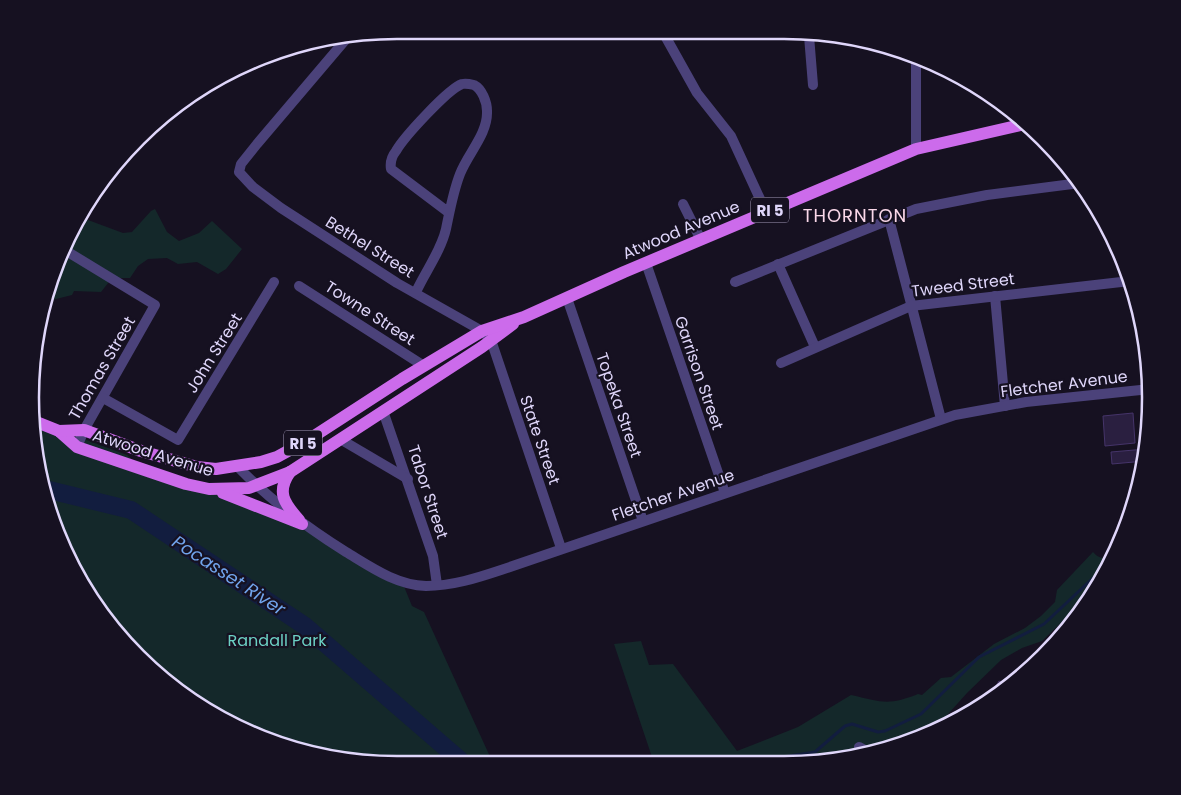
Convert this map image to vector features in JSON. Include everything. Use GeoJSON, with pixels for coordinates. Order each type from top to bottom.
{"type":"FeatureCollection","features":[{"type":"Feature","properties":{"kind":"main road","name":"Atwood Avenue"},"geometry":{"type":"LineString","coordinates":[[59,431],[84,430],[188,465],[216,469],[238,467],[277,457],[308,440],[482,331],[524,317],[646,263],[916,149],[1017,126]]}},
{"type":"Feature","properties":{"kind":"main road","name":"Atwood Avenue"},"geometry":{"type":"LineString","coordinates":[[40,423],[59,431],[77,447],[168,478],[209,489],[227,490],[256,486],[290,472],[524,317]]}},
{"type":"Feature","properties":{"kind":"main road"},"geometry":{"type":"LineString","coordinates":[[290,472],[281,490],[283,500],[302,524]]}},
{"type":"Feature","properties":{"kind":"main road"},"geometry":{"type":"LineString","coordinates":[[209,489],[240,498],[302,524]]}},
{"type":"Feature","properties":{"kind":"street"},"geometry":{"type":"LineString","coordinates":[[667,39],[697,93],[732,136],[766,212]]}},
{"type":"Feature","properties":{"kind":"street"},"geometry":{"type":"LineString","coordinates":[[809,40],[813,84]]}},
{"type":"Feature","properties":{"kind":"street","name":"Bethel Street"},"geometry":{"type":"LineString","coordinates":[[342,44],[257,144],[241,164],[239,172],[253,187],[281,208],[397,283],[416,292],[482,331],[491,340]]}},
{"type":"Feature","properties":{"kind":"street"},"geometry":{"type":"LineString","coordinates":[[916,64],[916,149]]}},
{"type":"Feature","properties":{"kind":"street"},"geometry":{"type":"LineString","coordinates":[[416,292],[446,230],[448,212],[461,172],[483,133],[488,112],[484,97],[474,85],[465,84],[454,89],[427,115],[396,150],[391,160],[391,169],[399,177],[448,212]]}},
{"type":"Feature","properties":{"kind":"street"},"geometry":{"type":"LineString","coordinates":[[735,282],[916,209],[949,202],[1072,184]]}},
{"type":"Feature","properties":{"kind":"street"},"geometry":{"type":"LineString","coordinates":[[683,204],[701,240]]}},
{"type":"Feature","properties":{"kind":"street"},"geometry":{"type":"LineString","coordinates":[[889,219],[941,420]]}},
{"type":"Feature","properties":{"kind":"street","name":"Thomas Street"},"geometry":{"type":"LineString","coordinates":[[69,253],[155,305],[84,430],[77,447]]}},
{"type":"Feature","properties":{"kind":"street","name":"Garrison Street"},"geometry":{"type":"LineString","coordinates":[[646,263],[725,493]]}},
{"type":"Feature","properties":{"kind":"street"},"geometry":{"type":"LineString","coordinates":[[778,264],[815,347]]}},
{"type":"Feature","properties":{"kind":"street","name":"Tweed Street"},"geometry":{"type":"LineString","coordinates":[[782,363],[911,306],[1123,281]]}},
{"type":"Feature","properties":{"kind":"street","name":"John Street"},"geometry":{"type":"LineString","coordinates":[[178,440],[274,282]]}},
{"type":"Feature","properties":{"kind":"street","name":"Towne Street"},"geometry":{"type":"LineString","coordinates":[[299,286],[424,366]]}},
{"type":"Feature","properties":{"kind":"street"},"geometry":{"type":"LineString","coordinates":[[996,296],[1006,406]]}},
{"type":"Feature","properties":{"kind":"street","name":"Topeka Street"},"geometry":{"type":"LineString","coordinates":[[567,298],[643,521]]}},
{"type":"Feature","properties":{"kind":"street","name":"State Street"},"geometry":{"type":"LineString","coordinates":[[491,340],[561,548]]}},
{"type":"Feature","properties":{"kind":"street","name":"Fletcher Avenue"},"geometry":{"type":"LineString","coordinates":[[238,467],[256,486],[302,524],[382,574],[411,584],[452,584],[489,574],[941,420],[1006,406],[1142,390]]}},
{"type":"Feature","properties":{"kind":"street","name":"Atwood Avenue"},"geometry":{"type":"LineString","coordinates":[[103,398],[178,440]]}},
{"type":"Feature","properties":{"kind":"street","name":"Tabor Street"},"geometry":{"type":"LineString","coordinates":[[383,411],[433,556],[437,585]]}},
{"type":"Feature","properties":{"kind":"street"},"geometry":{"type":"LineString","coordinates":[[340,438],[408,479]]}},
{"type":"Feature","properties":{"kind":"green space"},"geometry":{"type":"Polygon","coordinates":[[[155,209],[167,232],[179,241],[199,233],[212,221],[242,249],[226,269],[218,274],[197,262],[178,264],[167,258],[148,259],[138,266],[130,278],[112,278],[101,292],[74,291],[72,295],[53,300],[66,260],[87,218],[123,233],[132,232],[155,209]]]}},
{"type":"Feature","properties":{"kind":"green space","name":"Randall Park"},"geometry":{"type":"Polygon","coordinates":[[[40,420],[81,438],[127,455],[134,461],[271,512],[403,584],[412,606],[424,612],[490,756],[398,756],[351,753],[305,744],[260,729],[239,719],[198,696],[161,667],[128,634],[99,597],[76,556],[58,513],[46,467],[40,420]]]}},
{"type":"Feature","properties":{"kind":"green space"},"geometry":{"type":"Polygon","coordinates":[[[1093,552],[1104,558],[1082,597],[1068,616],[1042,641],[1022,648],[1001,660],[945,717],[899,737],[876,744],[830,753],[784,756],[652,756],[614,644],[641,641],[649,665],[673,664],[737,751],[798,727],[851,695],[885,702],[908,698],[918,694],[922,695],[941,678],[951,677],[994,644],[1025,628],[1041,616],[1055,602],[1057,590],[1093,552]]]}},
{"type":"Feature","properties":{"kind":"building"},"geometry":{"type":"Polygon","coordinates":[[[1133,413],[1135,443],[1105,446],[1103,416],[1133,413]]]}},
{"type":"Feature","properties":{"kind":"building"},"geometry":{"type":"Polygon","coordinates":[[[1138,450],[1136,462],[1112,464],[1111,452],[1138,450]]]}},
{"type":"Feature","properties":{"kind":"waterway","name":"Pocasset River"},"geometry":{"type":"LineString","coordinates":[[51,491],[131,510],[305,626],[455,756]]}},
{"type":"Feature","properties":{"kind":"waterway"},"geometry":{"type":"LineString","coordinates":[[791,756],[815,752],[845,726],[852,724],[878,732],[885,731],[921,714],[979,657],[1044,624],[1093,578]]}},
{"type":"Feature","properties":{"kind":"district","name":"THORNTON"},"geometry":{"type":"Point","coordinates":[855,215]}}]}
